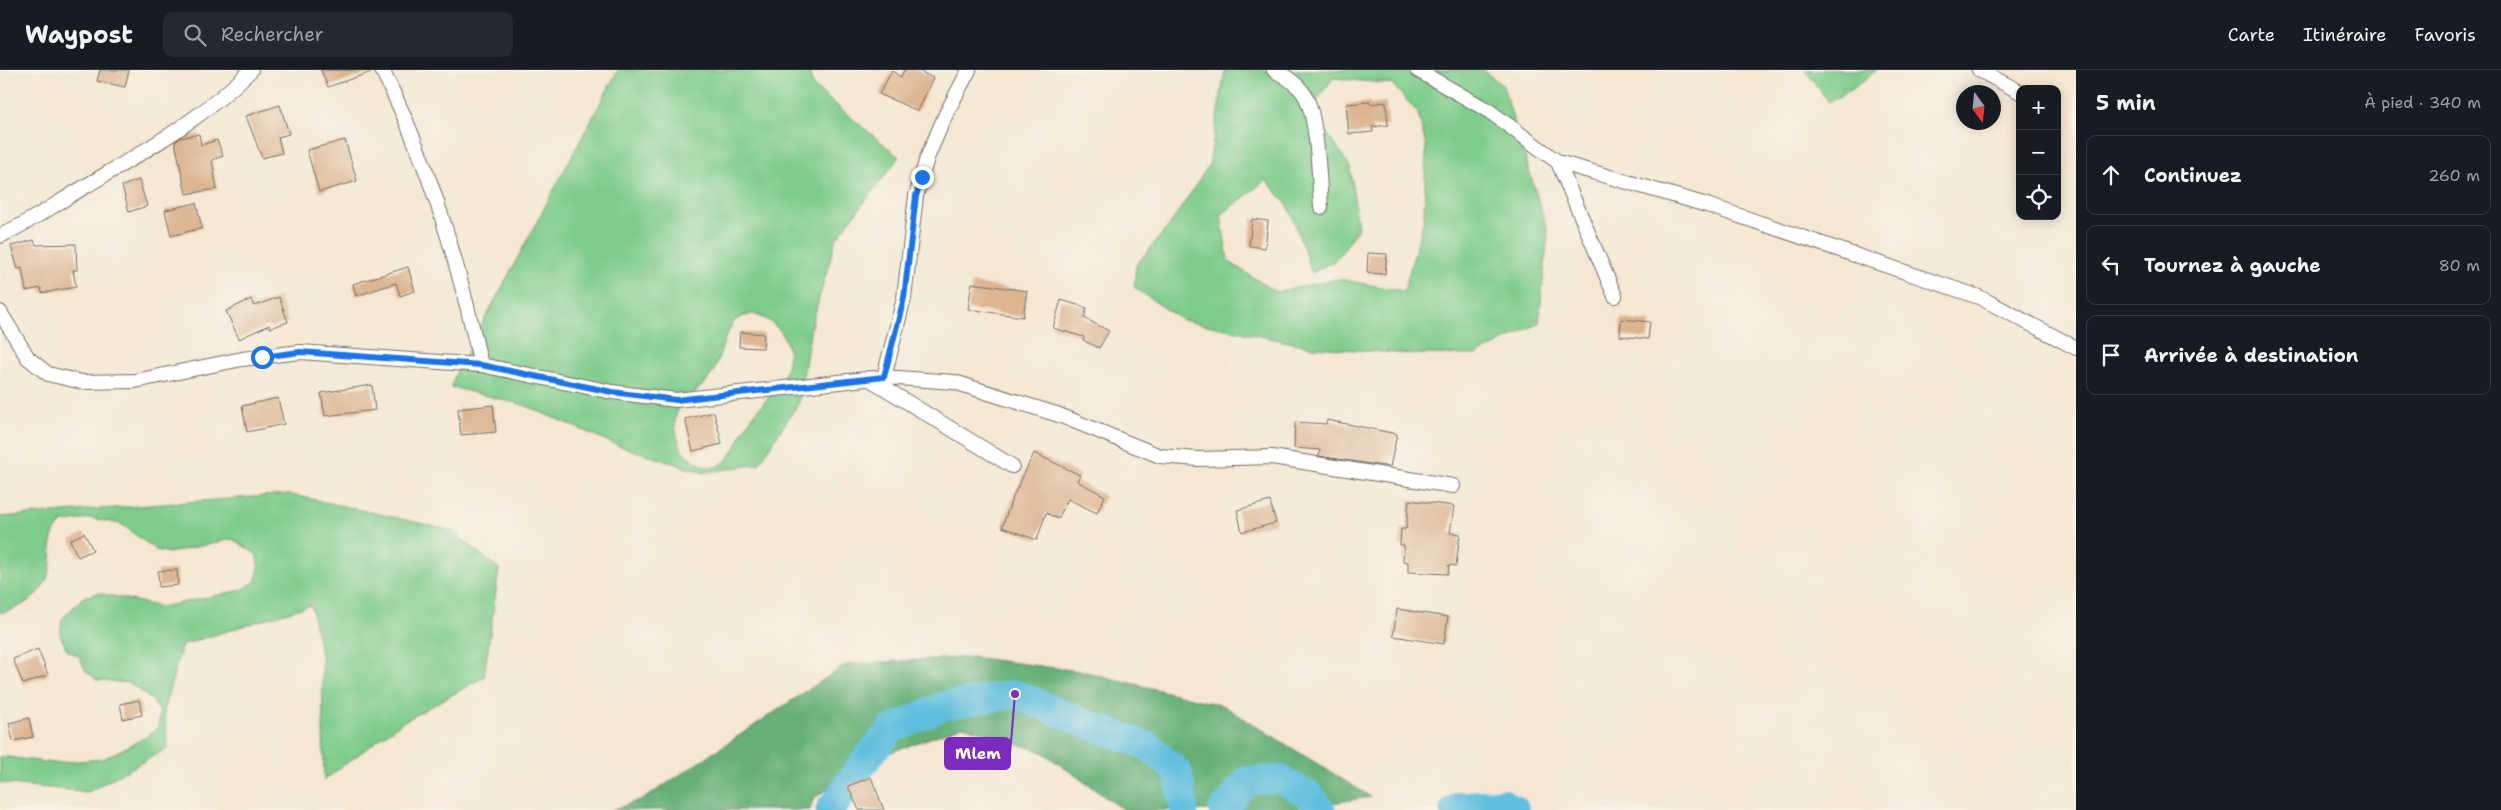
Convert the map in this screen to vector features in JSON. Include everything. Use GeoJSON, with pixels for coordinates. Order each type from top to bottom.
{"type":"FeatureCollection","features":[{"type":"Feature","properties":{"kind":"street"},"geometry":{"type":"LineString","coordinates":[[0,236],[186,124],[228,93],[250,70]]}},
{"type":"Feature","properties":{"kind":"street"},"geometry":{"type":"LineString","coordinates":[[382,70],[416,143],[435,192],[461,277],[481,365]]}},
{"type":"Feature","properties":{"kind":"street"},"geometry":{"type":"LineString","coordinates":[[884,377],[904,298],[916,196],[927,158],[946,114],[970,70]]}},
{"type":"Feature","properties":{"kind":"street"},"geometry":{"type":"LineString","coordinates":[[1274,70],[1292,80],[1304,94],[1311,109],[1321,207]]}},
{"type":"Feature","properties":{"kind":"street"},"geometry":{"type":"LineString","coordinates":[[1417,70],[1489,111],[1558,162],[1707,205],[1979,297],[2076,348]]}},
{"type":"Feature","properties":{"kind":"street"},"geometry":{"type":"LineString","coordinates":[[1979,70],[2016,90]]}},
{"type":"Feature","properties":{"kind":"street"},"geometry":{"type":"LineString","coordinates":[[1558,162],[1615,296]]}},
{"type":"Feature","properties":{"kind":"street"},"geometry":{"type":"LineString","coordinates":[[0,312],[28,358],[48,374],[82,382],[135,381],[242,359],[300,352],[481,365],[612,392],[676,400],[868,378],[884,377],[954,382],[1059,415],[1160,456],[1198,460],[1272,457],[1454,486]]}},
{"type":"Feature","properties":{"kind":"street"},"geometry":{"type":"LineString","coordinates":[[868,378],[1012,466]]}},
{"type":"Feature","properties":{"kind":"green space"},"geometry":{"type":"Polygon","coordinates":[[[618,70],[809,70],[813,86],[899,157],[836,239],[811,327],[799,402],[759,464],[703,473],[617,445],[524,405],[451,387],[456,373],[618,70]],[[753,314],[741,317],[734,322],[727,334],[713,372],[700,388],[686,399],[676,414],[677,436],[682,449],[693,460],[703,466],[714,467],[721,464],[731,455],[748,423],[778,386],[783,376],[788,354],[784,336],[777,327],[753,314]]]}},
{"type":"Feature","properties":{"kind":"green space"},"geometry":{"type":"Polygon","coordinates":[[[1225,70],[1483,70],[1503,86],[1548,232],[1539,323],[1476,355],[1413,354],[1313,347],[1182,320],[1134,287],[1136,265],[1169,226],[1209,165],[1225,70]],[[1333,78],[1311,109],[1350,167],[1358,228],[1337,259],[1312,273],[1289,207],[1266,180],[1221,215],[1228,261],[1276,292],[1338,279],[1404,291],[1424,219],[1426,146],[1418,113],[1392,84],[1333,78]]]}},
{"type":"Feature","properties":{"kind":"green space"},"geometry":{"type":"Polygon","coordinates":[[[1805,70],[1877,70],[1851,90],[1829,102],[1805,70]]]}},
{"type":"Feature","properties":{"kind":"green space"},"geometry":{"type":"Polygon","coordinates":[[[289,494],[451,530],[499,569],[484,677],[401,723],[324,780],[322,661],[311,605],[182,645],[164,709],[168,748],[88,792],[0,783],[0,756],[53,763],[103,759],[146,737],[158,727],[160,712],[152,700],[130,683],[97,680],[85,670],[80,657],[67,650],[60,635],[62,619],[83,597],[99,593],[162,607],[241,590],[255,582],[259,568],[256,554],[232,539],[169,553],[156,550],[121,524],[90,518],[61,523],[52,538],[51,563],[46,582],[27,602],[9,611],[0,613],[0,517],[289,494]]]}},
{"type":"Feature","properties":{"kind":"green space"},"geometry":{"type":"Polygon","coordinates":[[[972,657],[1086,672],[1224,706],[1371,797],[1285,810],[1124,810],[1042,752],[963,726],[864,762],[813,799],[810,810],[612,810],[645,798],[847,664],[972,657]]]}},
{"type":"Feature","properties":{"kind":"building"},"geometry":{"type":"Polygon","coordinates":[[[100,70],[129,70],[125,87],[97,81],[100,70]]]}},
{"type":"Feature","properties":{"kind":"building"},"geometry":{"type":"Polygon","coordinates":[[[321,70],[370,70],[371,72],[328,87],[321,70]]]}},
{"type":"Feature","properties":{"kind":"building"},"geometry":{"type":"Polygon","coordinates":[[[904,70],[917,70],[933,78],[918,111],[879,94],[892,71],[901,77],[904,70]]]}},
{"type":"Feature","properties":{"kind":"building"},"geometry":{"type":"Polygon","coordinates":[[[1370,102],[1370,104],[1386,102],[1388,125],[1372,127],[1373,132],[1349,134],[1346,104],[1370,102]]]}},
{"type":"Feature","properties":{"kind":"building"},"geometry":{"type":"Polygon","coordinates":[[[280,105],[289,134],[278,137],[282,153],[262,158],[246,116],[280,105]]]}},
{"type":"Feature","properties":{"kind":"building"},"geometry":{"type":"Polygon","coordinates":[[[199,134],[201,145],[217,140],[223,156],[212,160],[217,189],[186,194],[175,142],[181,138],[199,134]]]}},
{"type":"Feature","properties":{"kind":"building"},"geometry":{"type":"Polygon","coordinates":[[[345,140],[357,181],[319,192],[307,150],[345,140]]]}},
{"type":"Feature","properties":{"kind":"building"},"geometry":{"type":"Polygon","coordinates":[[[139,180],[147,206],[129,212],[122,186],[139,180]]]}},
{"type":"Feature","properties":{"kind":"building"},"geometry":{"type":"Polygon","coordinates":[[[196,203],[202,228],[171,236],[165,210],[196,203]]]}},
{"type":"Feature","properties":{"kind":"building"},"geometry":{"type":"Polygon","coordinates":[[[1252,219],[1268,221],[1265,248],[1249,246],[1252,219]]]}},
{"type":"Feature","properties":{"kind":"building"},"geometry":{"type":"Polygon","coordinates":[[[34,240],[36,245],[76,244],[77,270],[73,270],[76,287],[42,293],[41,288],[26,291],[22,268],[18,269],[11,246],[34,240]]]}},
{"type":"Feature","properties":{"kind":"building"},"geometry":{"type":"Polygon","coordinates":[[[1368,253],[1387,254],[1385,274],[1367,273],[1368,253]]]}},
{"type":"Feature","properties":{"kind":"building"},"geometry":{"type":"Polygon","coordinates":[[[408,267],[415,291],[400,296],[396,283],[356,296],[353,284],[408,267]]]}},
{"type":"Feature","properties":{"kind":"building"},"geometry":{"type":"Polygon","coordinates":[[[972,283],[1027,291],[1023,317],[968,309],[972,283]]]}},
{"type":"Feature","properties":{"kind":"building"},"geometry":{"type":"Polygon","coordinates":[[[279,297],[288,322],[270,328],[269,325],[239,339],[226,311],[251,299],[254,306],[279,297]]]}},
{"type":"Feature","properties":{"kind":"building"},"geometry":{"type":"Polygon","coordinates":[[[1061,300],[1087,308],[1084,318],[1109,331],[1099,348],[1083,340],[1084,337],[1053,328],[1061,300]]]}},
{"type":"Feature","properties":{"kind":"building"},"geometry":{"type":"Polygon","coordinates":[[[1621,319],[1650,322],[1648,339],[1620,336],[1621,319]]]}},
{"type":"Feature","properties":{"kind":"building"},"geometry":{"type":"Polygon","coordinates":[[[740,332],[764,334],[763,348],[739,347],[740,332]]]}},
{"type":"Feature","properties":{"kind":"building"},"geometry":{"type":"Polygon","coordinates":[[[372,385],[375,410],[325,416],[321,393],[372,385]]]}},
{"type":"Feature","properties":{"kind":"building"},"geometry":{"type":"Polygon","coordinates":[[[278,398],[284,424],[247,432],[242,406],[278,398]]]}},
{"type":"Feature","properties":{"kind":"building"},"geometry":{"type":"Polygon","coordinates":[[[493,405],[496,432],[461,435],[458,409],[493,405]]]}},
{"type":"Feature","properties":{"kind":"building"},"geometry":{"type":"Polygon","coordinates":[[[714,412],[722,444],[693,451],[685,419],[714,412]]]}},
{"type":"Feature","properties":{"kind":"building"},"geometry":{"type":"Polygon","coordinates":[[[1327,420],[1397,434],[1390,467],[1319,456],[1320,450],[1294,448],[1295,422],[1326,424],[1327,420]]]}},
{"type":"Feature","properties":{"kind":"building"},"geometry":{"type":"Polygon","coordinates":[[[1034,453],[1080,475],[1077,481],[1105,496],[1097,513],[1068,499],[1058,519],[1046,513],[1037,540],[1002,527],[1012,499],[1034,453]]]}},
{"type":"Feature","properties":{"kind":"building"},"geometry":{"type":"Polygon","coordinates":[[[1409,500],[1454,506],[1450,533],[1460,534],[1456,566],[1449,565],[1448,574],[1408,572],[1408,562],[1403,561],[1404,545],[1400,545],[1401,529],[1406,529],[1409,500]]]}},
{"type":"Feature","properties":{"kind":"building"},"geometry":{"type":"Polygon","coordinates":[[[1270,501],[1276,523],[1242,532],[1237,510],[1270,501]]]}},
{"type":"Feature","properties":{"kind":"building"},"geometry":{"type":"Polygon","coordinates":[[[84,533],[93,550],[78,557],[70,540],[84,533]]]}},
{"type":"Feature","properties":{"kind":"building"},"geometry":{"type":"Polygon","coordinates":[[[177,570],[178,585],[159,587],[158,571],[177,570]]]}},
{"type":"Feature","properties":{"kind":"building"},"geometry":{"type":"Polygon","coordinates":[[[1397,609],[1448,617],[1444,644],[1393,636],[1397,609]]]}},
{"type":"Feature","properties":{"kind":"building"},"geometry":{"type":"Polygon","coordinates":[[[38,649],[48,675],[23,684],[13,659],[38,649]]]}},
{"type":"Feature","properties":{"kind":"building"},"geometry":{"type":"Polygon","coordinates":[[[139,700],[142,715],[123,719],[120,704],[139,700]]]}},
{"type":"Feature","properties":{"kind":"building"},"geometry":{"type":"Polygon","coordinates":[[[29,718],[33,737],[13,741],[9,723],[29,718]]]}},
{"type":"Feature","properties":{"kind":"building"},"geometry":{"type":"Polygon","coordinates":[[[871,777],[884,810],[859,810],[848,786],[871,777]]]}},
{"type":"Feature","properties":{"kind":"waterway"},"geometry":{"type":"LineString","coordinates":[[830,810],[864,762],[892,729],[943,706],[1015,694],[1087,724],[1150,747],[1178,773],[1184,810]]}},
{"type":"Feature","properties":{"kind":"waterway"},"geometry":{"type":"LineString","coordinates":[[1223,810],[1247,781],[1280,779],[1310,796],[1321,810]]}},
{"type":"Feature","properties":{"kind":"waterway"},"geometry":{"type":"LineString","coordinates":[[1454,810],[1460,806],[1503,803],[1515,810]]}},
{"type":"Feature","properties":{"kind":"place","name":"Mlem"},"geometry":{"type":"Point","coordinates":[1015,694]}},
{"type":"Feature","properties":{"kind":"route"},"geometry":{"type":"LineString","coordinates":[[262,357],[300,352],[350,354],[481,365],[612,392],[676,400],[751,390],[884,377],[904,298],[916,196],[922,177]]}}]}
